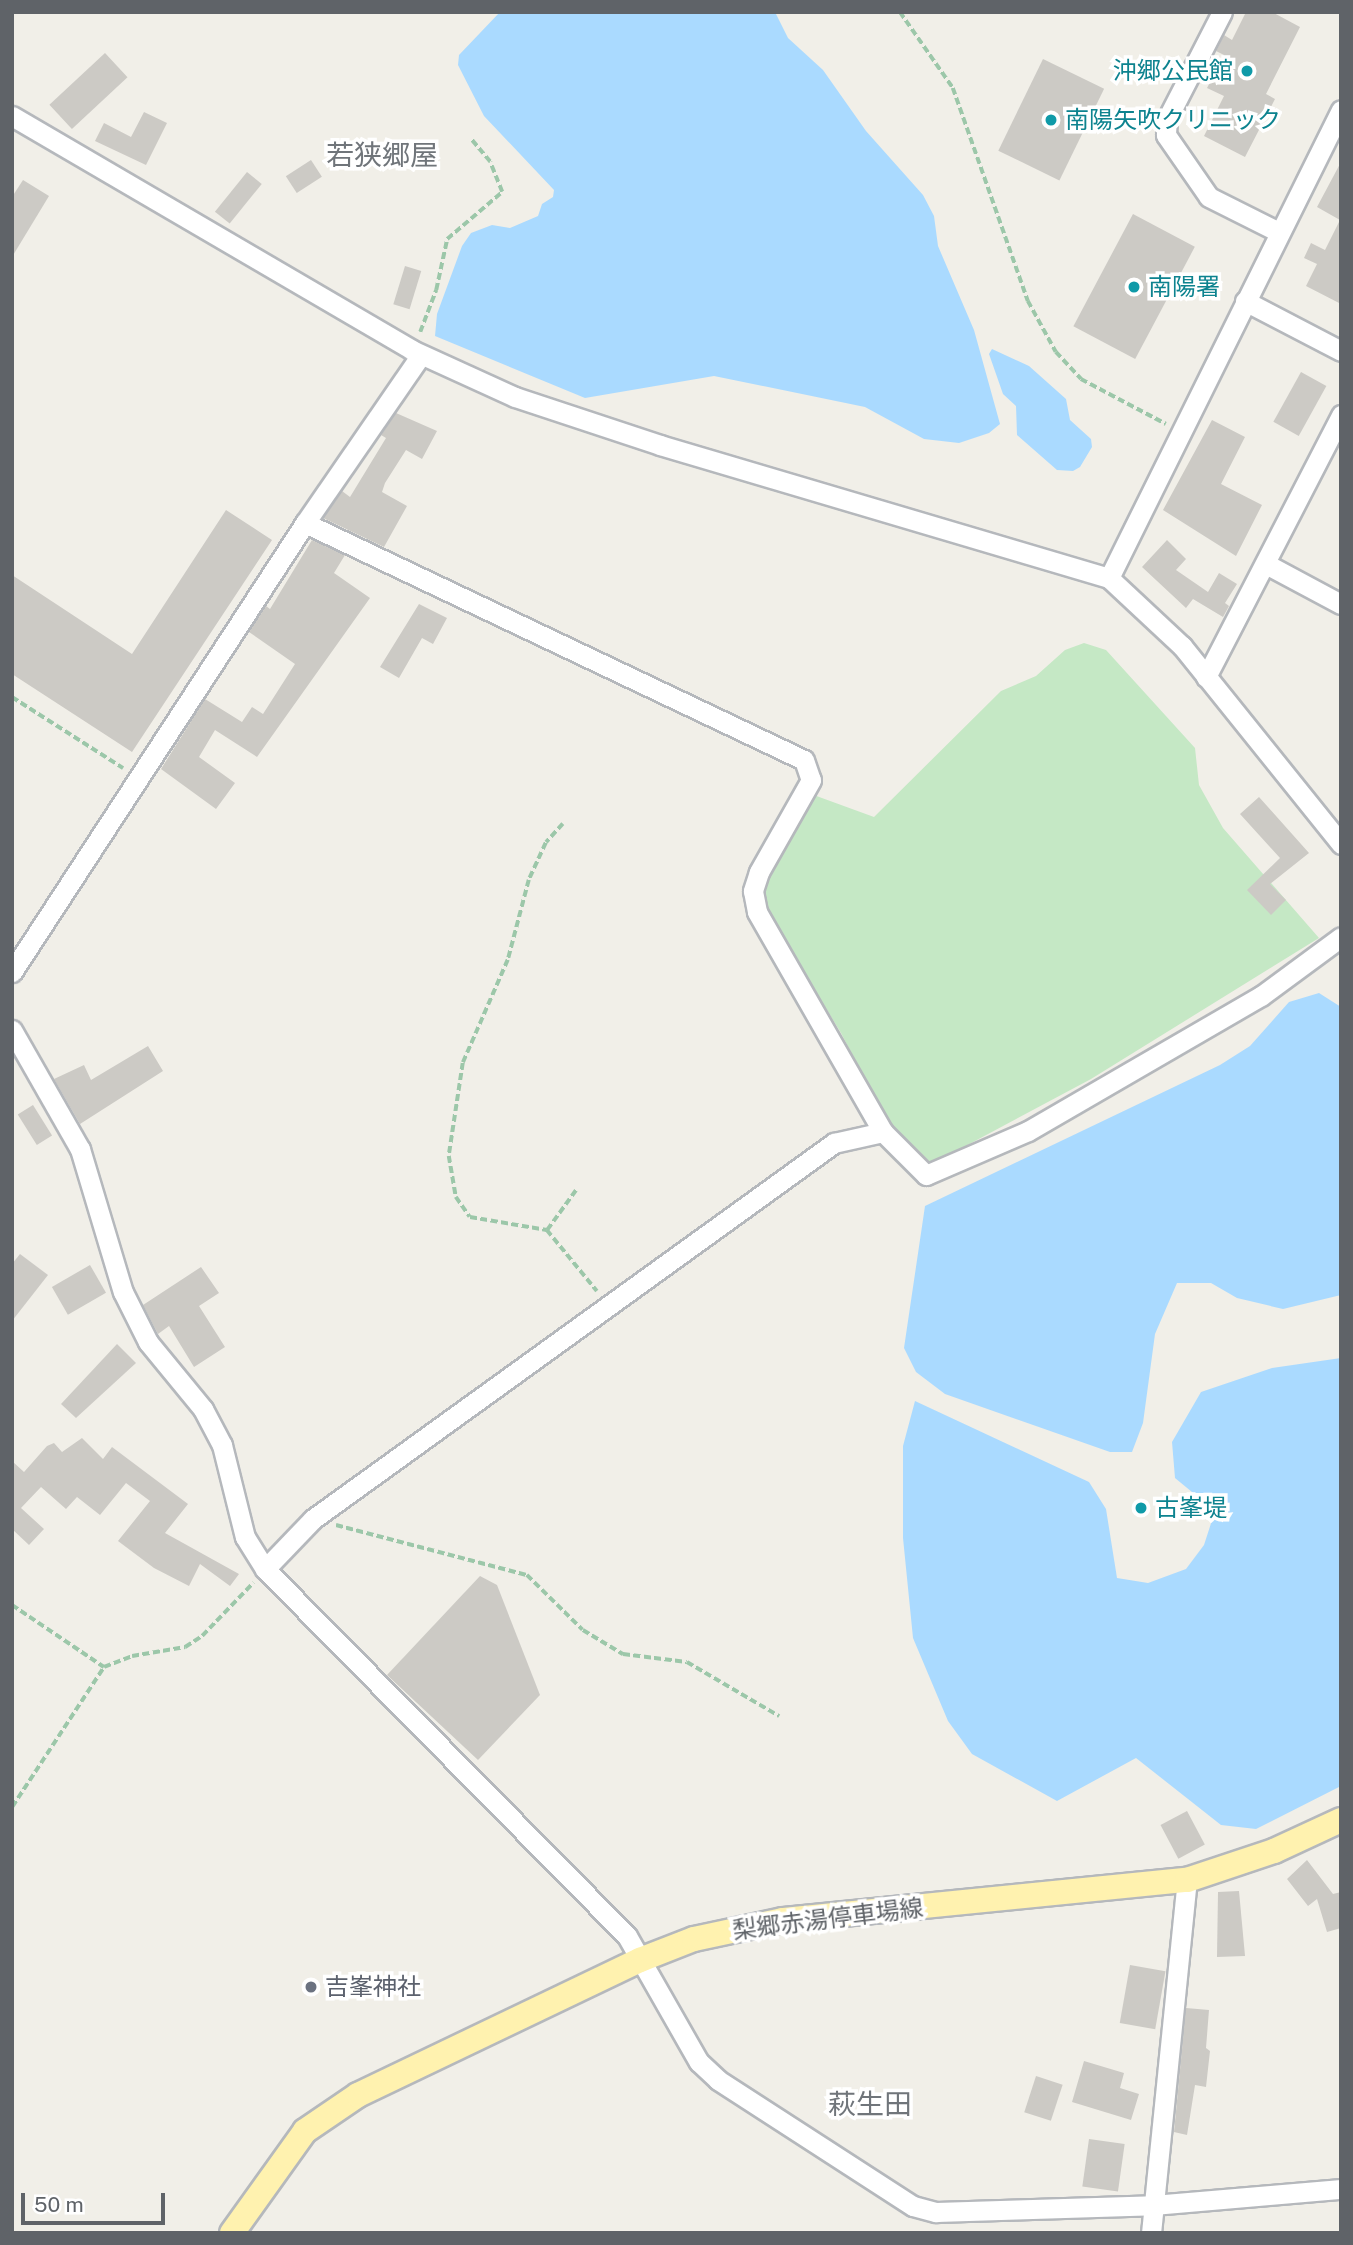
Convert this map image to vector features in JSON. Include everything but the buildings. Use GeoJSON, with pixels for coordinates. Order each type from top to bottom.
{"type":"FeatureCollection","features":[{"type":"Feature","properties":{"kind":"main road","name":"梨郷赤湯停車場線"},"geometry":{"type":"LineString","coordinates":[[232,2233],[305,2131],[358,2095],[640,1960],[694,1939],[783,1920],[1187,1880],[1274,1851],[1341,1820]]}},
{"type":"Feature","properties":{"kind":"street"},"geometry":{"type":"LineString","coordinates":[[1222,12],[1167,119],[1166,135],[1209,197],[1279,232]]}},
{"type":"Feature","properties":{"kind":"street"},"geometry":{"type":"LineString","coordinates":[[1109,578],[1341,110]]}},
{"type":"Feature","properties":{"kind":"street"},"geometry":{"type":"LineString","coordinates":[[12,116],[416,353],[516,397],[590,424],[1109,578],[1165,627],[1341,844]]}},
{"type":"Feature","properties":{"kind":"street"},"geometry":{"type":"LineString","coordinates":[[1245,300],[1341,351]]}},
{"type":"Feature","properties":{"kind":"street"},"geometry":{"type":"LineString","coordinates":[[12,972],[416,353]]}},
{"type":"Feature","properties":{"kind":"street"},"geometry":{"type":"LineString","coordinates":[[1206,677],[1341,415]]}},
{"type":"Feature","properties":{"kind":"street"},"geometry":{"type":"LineString","coordinates":[[305,523],[804,761],[811,779],[759,872],[753,891],[757,912],[883,1132],[926,1175],[989,1150],[1261,996],[1341,937]]}},
{"type":"Feature","properties":{"kind":"street"},"geometry":{"type":"LineString","coordinates":[[1266,564],[1341,604]]}},
{"type":"Feature","properties":{"kind":"street"},"geometry":{"type":"LineString","coordinates":[[12,1030],[80,1149],[123,1293],[148,1342],[203,1409],[222,1445],[245,1537],[265,1569],[627,1936],[699,2062],[718,2080],[913,2206],[936,2212],[1153,2205],[1341,2189]]}},
{"type":"Feature","properties":{"kind":"street"},"geometry":{"type":"LineString","coordinates":[[265,1569],[313,1520],[834,1143],[883,1132]]}},
{"type":"Feature","properties":{"kind":"street"},"geometry":{"type":"LineString","coordinates":[[1152,2233],[1187,1880]]}},
{"type":"Feature","properties":{"kind":"path"},"geometry":{"type":"LineString","coordinates":[[900,12],[953,88],[1028,300],[1056,352],[1081,379],[1180,432]]}},
{"type":"Feature","properties":{"kind":"path"},"geometry":{"type":"LineString","coordinates":[[416,353],[436,290],[447,239],[502,192],[490,162],[470,138]]}},
{"type":"Feature","properties":{"kind":"path"},"geometry":{"type":"LineString","coordinates":[[12,697],[139,779]]}},
{"type":"Feature","properties":{"kind":"path"},"geometry":{"type":"LineString","coordinates":[[563,824],[546,843],[529,880],[508,960],[463,1063],[449,1156],[456,1197],[470,1217],[547,1230],[609,1306]]}},
{"type":"Feature","properties":{"kind":"path"},"geometry":{"type":"LineString","coordinates":[[547,1230],[576,1189]]}},
{"type":"Feature","properties":{"kind":"path"},"geometry":{"type":"LineString","coordinates":[[313,1520],[527,1575],[583,1630],[623,1654],[687,1662],[779,1716]]}},
{"type":"Feature","properties":{"kind":"path"},"geometry":{"type":"LineString","coordinates":[[12,1807],[104,1667],[132,1656],[185,1647],[202,1636],[265,1569]]}},
{"type":"Feature","properties":{"kind":"path"},"geometry":{"type":"LineString","coordinates":[[12,1605],[104,1667]]}},
{"type":"Feature","properties":{"kind":"green space"},"geometry":{"type":"Polygon","coordinates":[[[1084,643],[1106,650],[1195,748],[1199,785],[1223,828],[1319,938],[1091,1079],[932,1164],[885,1118],[841,1033],[764,907],[761,894],[811,794],[874,817],[1001,691],[1036,676],[1065,650],[1084,643]]]}},
{"type":"Feature","properties":{"kind":"water"},"geometry":{"type":"Polygon","coordinates":[[[500,12],[775,12],[788,38],[823,70],[866,131],[923,195],[934,216],[938,246],[974,330],[1000,424],[989,433],[959,443],[924,439],[865,407],[714,376],[585,398],[435,336],[437,314],[462,246],[471,233],[492,225],[510,228],[538,216],[542,204],[553,197],[554,190],[484,116],[458,65],[459,55],[500,12]]]}},
{"type":"Feature","properties":{"kind":"water"},"geometry":{"type":"Polygon","coordinates":[[[992,349],[1029,366],[1066,399],[1070,420],[1091,439],[1092,447],[1080,467],[1073,471],[1057,470],[1017,435],[1016,406],[1003,394],[989,354],[992,349]]]}},
{"type":"Feature","properties":{"kind":"water"},"geometry":{"type":"Polygon","coordinates":[[[1319,993],[1341,1007],[1341,1295],[1283,1309],[1237,1298],[1211,1283],[1177,1283],[1155,1334],[1143,1423],[1132,1452],[1110,1452],[945,1394],[916,1372],[904,1348],[925,1206],[1220,1065],[1250,1046],[1289,1002],[1319,993]]]}},
{"type":"Feature","properties":{"kind":"water"},"geometry":{"type":"Polygon","coordinates":[[[1341,1358],[1341,1786],[1256,1829],[1221,1825],[1136,1758],[1057,1801],[972,1754],[948,1721],[913,1638],[903,1538],[903,1446],[915,1401],[1089,1482],[1106,1509],[1117,1578],[1148,1583],[1186,1569],[1204,1545],[1215,1511],[1175,1478],[1172,1442],[1201,1392],[1272,1368],[1341,1358]]]}},
{"type":"Feature","properties":{"kind":"place","name":"沖郷公民館"},"geometry":{"type":"Point","coordinates":[1247,71]}},
{"type":"Feature","properties":{"kind":"place","name":"南陽矢吹クリニック"},"geometry":{"type":"Point","coordinates":[1051,120]}},
{"type":"Feature","properties":{"kind":"place","name":"南陽署"},"geometry":{"type":"Point","coordinates":[1134,287]}},
{"type":"Feature","properties":{"kind":"place","name":"古峯堤"},"geometry":{"type":"Point","coordinates":[1141,1508]}},
{"type":"Feature","properties":{"kind":"place","name":"吉峯神社"},"geometry":{"type":"Point","coordinates":[311,1987]}},
{"type":"Feature","properties":{"kind":"district","name":"若狭郷屋"},"geometry":{"type":"Point","coordinates":[382,155]}},
{"type":"Feature","properties":{"kind":"district","name":"萩生田"},"geometry":{"type":"Point","coordinates":[870,2104]}}]}
